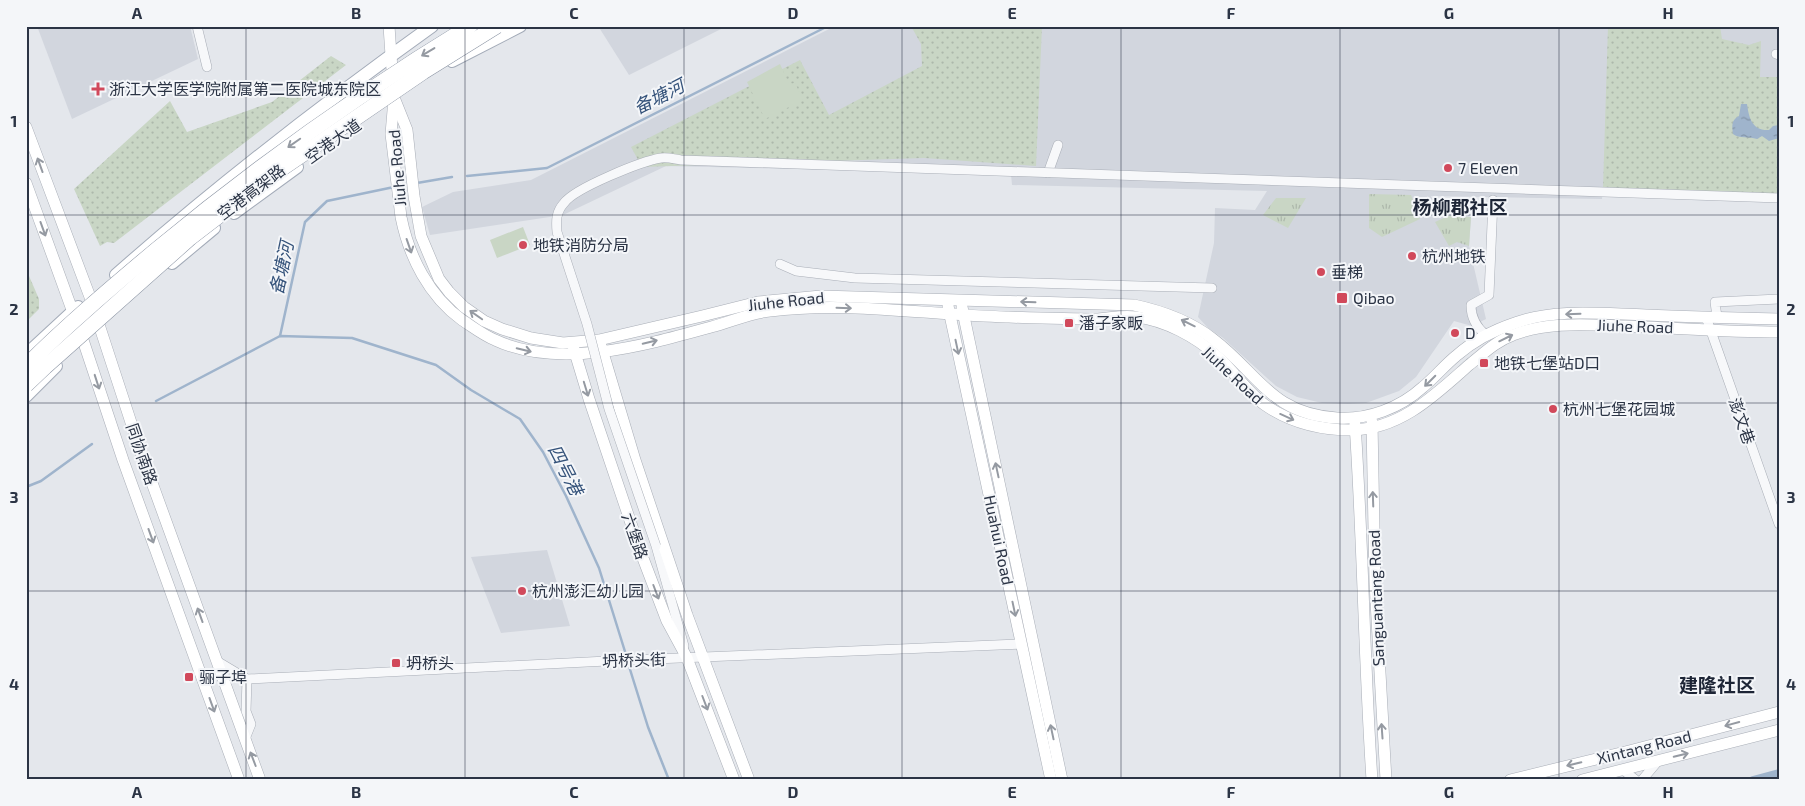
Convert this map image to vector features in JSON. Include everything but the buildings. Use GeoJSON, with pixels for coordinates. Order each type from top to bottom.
{"type":"FeatureCollection","features":[{"type":"Feature","properties":{"kind":"highway","name":"空港高架路"},"geometry":{"type":"LineString","coordinates":[[26,366],[108,290],[262,166],[417,59],[470,26]]}},
{"type":"Feature","properties":{"kind":"highway","name":"空港高架路"},"geometry":{"type":"LineString","coordinates":[[26,385],[190,238],[268,178],[423,72],[497,26]]}},
{"type":"Feature","properties":{"kind":"main road","name":"空港大道"},"geometry":{"type":"LineString","coordinates":[[26,355],[72,312],[184,216],[300,124],[432,26]]}},
{"type":"Feature","properties":{"kind":"main road","name":"空港大道"},"geometry":{"type":"LineString","coordinates":[[26,396],[99,325],[215,227],[394,98],[450,62],[520,26]]}},
{"type":"Feature","properties":{"kind":"street"},"geometry":{"type":"LineString","coordinates":[[197,26],[208,67]]}},
{"type":"Feature","properties":{"kind":"street"},"geometry":{"type":"LineString","coordinates":[[388,26],[394,98]]}},
{"type":"Feature","properties":{"kind":"street","name":"Jiuhe Road"},"geometry":{"type":"LineString","coordinates":[[394,98],[407,130],[414,196],[421,236],[439,279],[464,307],[484,321],[531,338],[574,348],[603,352],[708,328],[769,311],[828,307],[1002,317],[1093,319],[1123,316],[1148,320],[1175,329],[1193,338],[1218,356],[1262,403],[1290,419],[1312,426],[1356,430],[1372,428],[1402,418],[1432,398],[1496,343],[1514,334],[1535,328],[1576,324],[1779,332]]}},
{"type":"Feature","properties":{"kind":"street","name":"Jiuhe Road"},"geometry":{"type":"LineString","coordinates":[[394,98],[391,134],[396,176],[404,230],[414,262],[431,288],[456,315],[491,339],[541,353],[574,348],[599,340],[766,301],[821,296],[1134,305],[1155,309],[1193,326],[1212,338],[1282,402],[1309,413],[1326,417],[1355,418],[1371,416],[1410,398],[1456,356],[1486,335],[1516,322],[1548,315],[1593,313],[1779,319]]}},
{"type":"Feature","properties":{"kind":"street","name":"同协南路"},"geometry":{"type":"LineString","coordinates":[[26,127],[90,297],[139,448],[260,780]]}},
{"type":"Feature","properties":{"kind":"street"},"geometry":{"type":"LineString","coordinates":[[1048,173],[1058,145]]}},
{"type":"Feature","properties":{"kind":"street"},"geometry":{"type":"LineString","coordinates":[[687,615],[656,546],[609,409],[587,324],[557,232],[556,222],[557,212],[564,201],[574,193],[588,185],[653,159],[665,157],[681,160],[1779,198]]}},
{"type":"Feature","properties":{"kind":"street","name":"同协南路"},"geometry":{"type":"LineString","coordinates":[[26,183],[83,340],[123,460],[240,780]]}},
{"type":"Feature","properties":{"kind":"street"},"geometry":{"type":"LineString","coordinates":[[1486,335],[1480,330],[1471,316],[1471,305],[1489,295],[1493,200]]}},
{"type":"Feature","properties":{"kind":"street"},"geometry":{"type":"LineString","coordinates":[[780,264],[796,270],[855,278],[1212,288]]}},
{"type":"Feature","properties":{"kind":"street"},"geometry":{"type":"LineString","coordinates":[[1711,317],[1715,302],[1779,299]]}},
{"type":"Feature","properties":{"kind":"street","name":"Huahui Road"},"geometry":{"type":"LineString","coordinates":[[947,300],[1051,780]]}},
{"type":"Feature","properties":{"kind":"street","name":"Huahui Road"},"geometry":{"type":"LineString","coordinates":[[961,300],[1062,780]]}},
{"type":"Feature","properties":{"kind":"street","name":"澎文巷"},"geometry":{"type":"LineString","coordinates":[[1711,317],[1710,330],[1779,524]]}},
{"type":"Feature","properties":{"kind":"street","name":"六堡路"},"geometry":{"type":"LineString","coordinates":[[599,340],[635,460],[687,615],[749,780]]}},
{"type":"Feature","properties":{"kind":"street","name":"六堡路"},"geometry":{"type":"LineString","coordinates":[[574,348],[589,399],[641,553],[667,621],[687,658],[734,780]]}},
{"type":"Feature","properties":{"kind":"street","name":"Sanguantang Road"},"geometry":{"type":"LineString","coordinates":[[1371,416],[1375,583],[1386,780]]}},
{"type":"Feature","properties":{"kind":"street","name":"Sanguantang Road"},"geometry":{"type":"LineString","coordinates":[[1355,418],[1372,780]]}},
{"type":"Feature","properties":{"kind":"street"},"geometry":{"type":"LineString","coordinates":[[656,546],[687,658]]}},
{"type":"Feature","properties":{"kind":"street","name":"坍桥头街"},"geometry":{"type":"LineString","coordinates":[[247,679],[607,661],[1021,644]]}},
{"type":"Feature","properties":{"kind":"street"},"geometry":{"type":"LineString","coordinates":[[216,661],[247,679],[246,711],[251,724],[245,739]]}},
{"type":"Feature","properties":{"kind":"street","name":"Xintang Road"},"geometry":{"type":"LineString","coordinates":[[1510,780],[1779,712]]}},
{"type":"Feature","properties":{"kind":"street","name":"Xintang Road"},"geometry":{"type":"LineString","coordinates":[[1582,780],[1779,730]]}},
{"type":"Feature","properties":{"kind":"street"},"geometry":{"type":"LineString","coordinates":[[1642,780],[1658,761]]}},
{"type":"Feature","properties":{"kind":"street"},"geometry":{"type":"LineString","coordinates":[[1623,770],[1636,780]]}},
{"type":"Feature","properties":{"kind":"shaded area","name":"浙江大学医学院附属第二医院城东院区"},"geometry":{"type":"Polygon","coordinates":[[[37,26],[190,26],[198,59],[72,119],[37,26]]]}},
{"type":"Feature","properties":{"kind":"shaded area"},"geometry":{"type":"Polygon","coordinates":[[[604,26],[727,26],[629,75],[600,29],[604,26]]]}},
{"type":"Feature","properties":{"kind":"shaded area"},"geometry":{"type":"Polygon","coordinates":[[[835,26],[1779,26],[1779,194],[1603,188],[1602,199],[1431,196],[1436,206],[1471,217],[1469,246],[1486,319],[1472,326],[1454,321],[1416,377],[1399,391],[1366,403],[1348,404],[1322,403],[1297,397],[1276,386],[1223,338],[1208,328],[1198,317],[1214,243],[1215,208],[1255,210],[1267,191],[1012,185],[1011,174],[666,166],[563,215],[430,235],[422,207],[453,192],[531,180],[835,26]]]}},
{"type":"Feature","properties":{"kind":"shaded area","name":"杭州澎汇幼儿园"},"geometry":{"type":"Polygon","coordinates":[[[547,550],[570,626],[501,633],[471,557],[547,550]]]}},
{"type":"Feature","properties":{"kind":"green space"},"geometry":{"type":"Polygon","coordinates":[[[911,26],[1042,26],[1036,166],[924,158],[642,167],[631,147],[800,60],[829,115],[922,66],[921,44],[911,26]]]}},
{"type":"Feature","properties":{"kind":"green space"},"geometry":{"type":"Polygon","coordinates":[[[1608,26],[1720,26],[1722,39],[1749,45],[1761,41],[1760,77],[1779,77],[1779,194],[1603,188],[1608,26]]]}},
{"type":"Feature","properties":{"kind":"green space"},"geometry":{"type":"Polygon","coordinates":[[[331,56],[346,65],[114,243],[107,242],[100,246],[74,189],[170,101],[187,132],[272,102],[331,56]]]}},
{"type":"Feature","properties":{"kind":"green space"},"geometry":{"type":"Polygon","coordinates":[[[780,64],[789,84],[795,83],[803,100],[765,119],[747,82],[780,64]]]}},
{"type":"Feature","properties":{"kind":"green space"},"geometry":{"type":"Polygon","coordinates":[[[1369,194],[1411,195],[1420,219],[1382,237],[1369,228],[1369,194]]]}},
{"type":"Feature","properties":{"kind":"green space"},"geometry":{"type":"Polygon","coordinates":[[[1276,198],[1306,198],[1288,228],[1263,215],[1276,198]]]}},
{"type":"Feature","properties":{"kind":"green space"},"geometry":{"type":"Polygon","coordinates":[[[1448,216],[1471,217],[1469,246],[1457,242],[1449,246],[1435,222],[1448,216]]]}},
{"type":"Feature","properties":{"kind":"green space"},"geometry":{"type":"Polygon","coordinates":[[[523,227],[530,245],[497,258],[490,240],[523,227]]]}},
{"type":"Feature","properties":{"kind":"green space"},"geometry":{"type":"Polygon","coordinates":[[[26,269],[39,299],[39,309],[26,322],[26,269]]]}},
{"type":"Feature","properties":{"kind":"water"},"geometry":{"type":"Polygon","coordinates":[[[1741,104],[1747,104],[1750,119],[1755,126],[1763,130],[1769,130],[1773,126],[1779,125],[1779,138],[1769,141],[1762,136],[1757,139],[1733,134],[1733,123],[1739,116],[1741,104]]]}},
{"type":"Feature","properties":{"kind":"waterway","name":"备塘河"},"geometry":{"type":"LineString","coordinates":[[467,176],[547,168],[828,26]]}},
{"type":"Feature","properties":{"kind":"waterway","name":"备塘河"},"geometry":{"type":"LineString","coordinates":[[417,183],[452,177]]}},
{"type":"Feature","properties":{"kind":"waterway","name":"备塘河"},"geometry":{"type":"LineString","coordinates":[[280,336],[305,222],[327,201],[394,187]]}},
{"type":"Feature","properties":{"kind":"waterway","name":"四号港"},"geometry":{"type":"LineString","coordinates":[[156,401],[280,336],[352,338],[436,365],[471,390],[520,419],[543,452],[566,496],[599,568],[627,658]]}},
{"type":"Feature","properties":{"kind":"waterway","name":"备塘河"},"geometry":{"type":"LineString","coordinates":[[26,487],[41,481],[92,444]]}},
{"type":"Feature","properties":{"kind":"waterway","name":"四号港"},"geometry":{"type":"LineString","coordinates":[[628,663],[648,727],[669,780]]}},
{"type":"Feature","properties":{"kind":"waterway"},"geometry":{"type":"LineString","coordinates":[[1753,780],[1779,773]]}},
{"type":"Feature","properties":{"kind":"place","name":"浙江大学医学院附属第二医院城东院区"},"geometry":{"type":"Point","coordinates":[98,89]}},
{"type":"Feature","properties":{"kind":"place","name":"7 Eleven"},"geometry":{"type":"Point","coordinates":[1448,168]}},
{"type":"Feature","properties":{"kind":"place","name":"地铁消防分局"},"geometry":{"type":"Point","coordinates":[523,245]}},
{"type":"Feature","properties":{"kind":"place","name":"杭州地铁"},"geometry":{"type":"Point","coordinates":[1412,256]}},
{"type":"Feature","properties":{"kind":"place","name":"垂梯"},"geometry":{"type":"Point","coordinates":[1321,272]}},
{"type":"Feature","properties":{"kind":"place","name":"Qibao"},"geometry":{"type":"Point","coordinates":[1342,298]}},
{"type":"Feature","properties":{"kind":"place","name":"潘子家畈"},"geometry":{"type":"Point","coordinates":[1069,323]}},
{"type":"Feature","properties":{"kind":"place","name":"D"},"geometry":{"type":"Point","coordinates":[1455,333]}},
{"type":"Feature","properties":{"kind":"place","name":"地铁七堡站D口"},"geometry":{"type":"Point","coordinates":[1484,363]}},
{"type":"Feature","properties":{"kind":"place","name":"杭州七堡花园城"},"geometry":{"type":"Point","coordinates":[1553,409]}},
{"type":"Feature","properties":{"kind":"place","name":"杭州澎汇幼儿园"},"geometry":{"type":"Point","coordinates":[522,591]}},
{"type":"Feature","properties":{"kind":"place","name":"坍桥头"},"geometry":{"type":"Point","coordinates":[396,663]}},
{"type":"Feature","properties":{"kind":"place","name":"骊子埠"},"geometry":{"type":"Point","coordinates":[189,677]}},
{"type":"Feature","properties":{"kind":"district","name":"杨柳郡社区"},"geometry":{"type":"Point","coordinates":[1460,207]}},
{"type":"Feature","properties":{"kind":"district","name":"建隆社区"},"geometry":{"type":"Point","coordinates":[1717,685]}}]}
